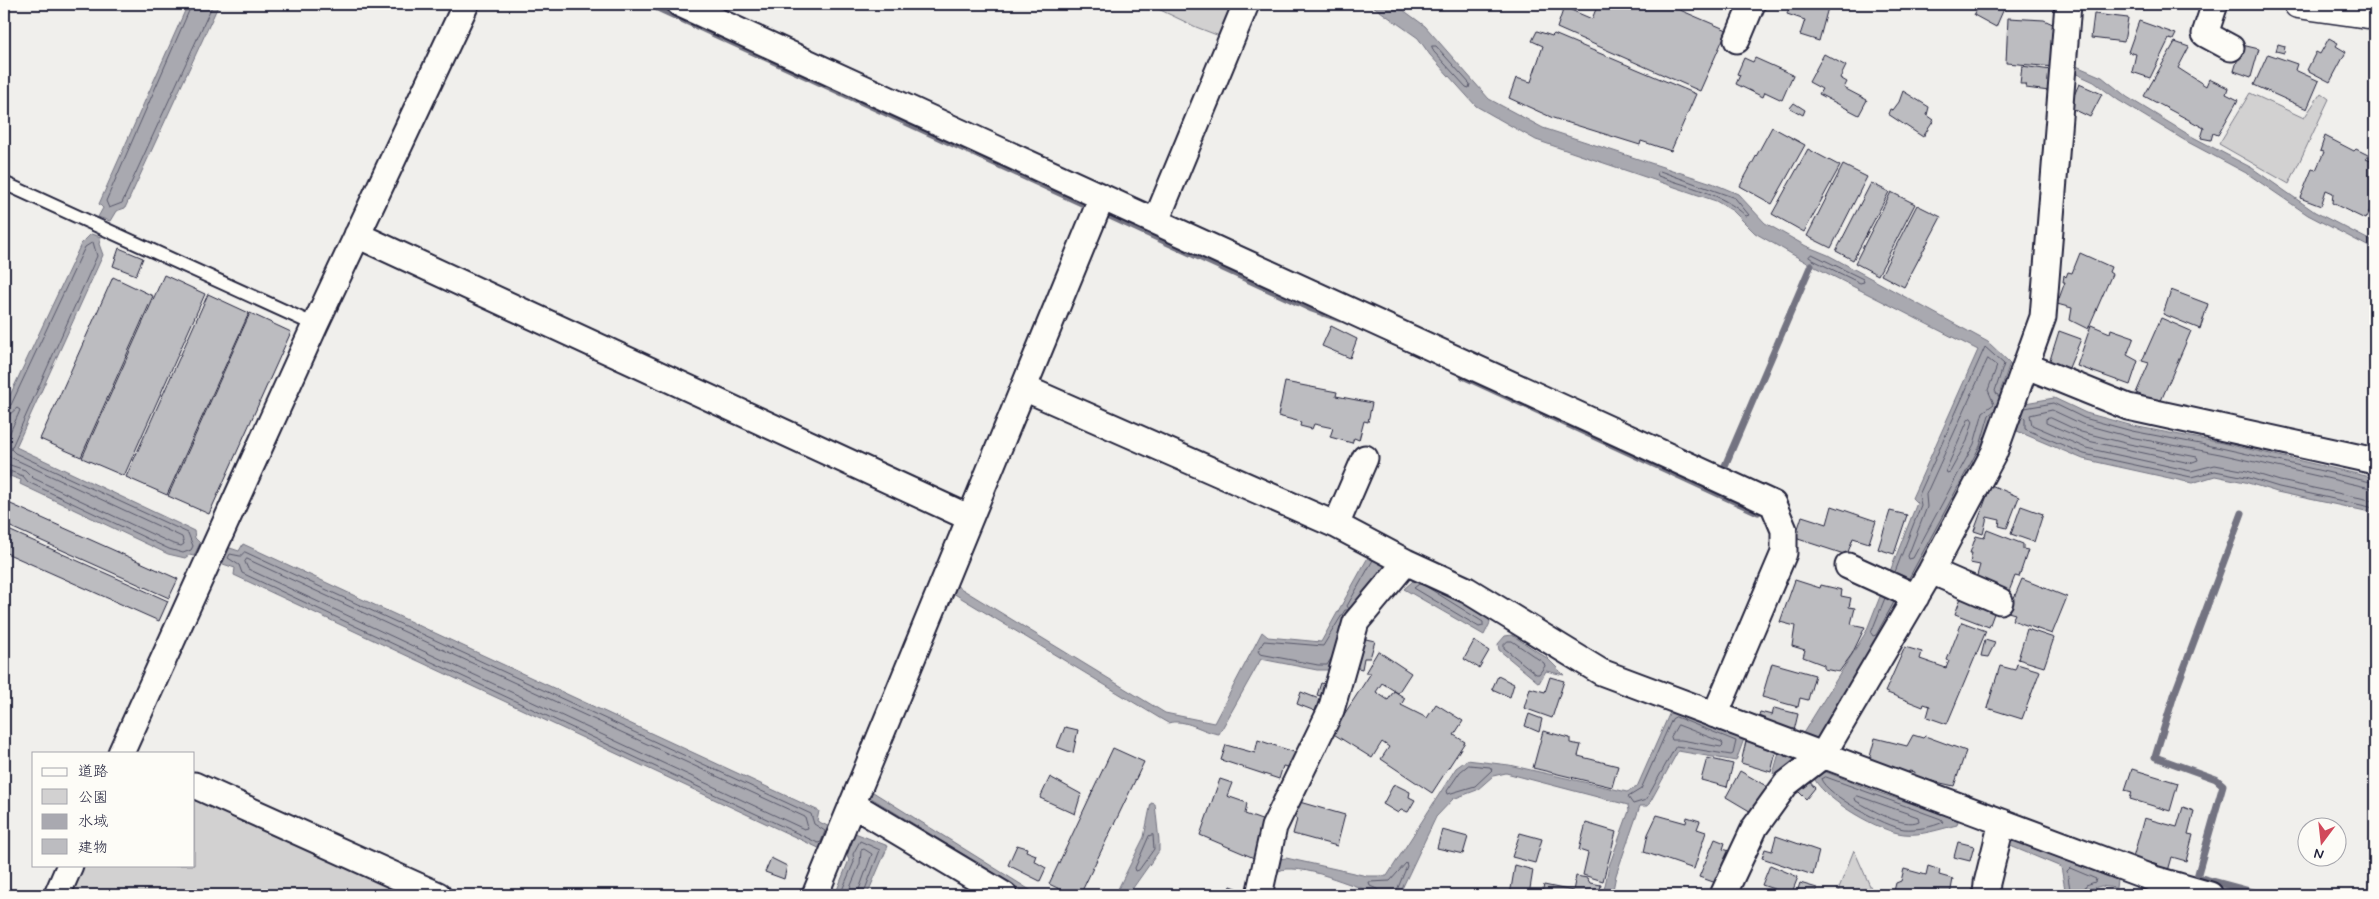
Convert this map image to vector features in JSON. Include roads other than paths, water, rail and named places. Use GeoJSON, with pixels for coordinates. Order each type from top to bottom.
{"type":"FeatureCollection","features":[{"type":"Feature","properties":{"kind":"main road"},"geometry":{"type":"LineString","coordinates":[[2298,4],[2375,15]]}},
{"type":"Feature","properties":{"kind":"street"},"geometry":{"type":"LineString","coordinates":[[122,752],[315,326],[466,4]]}},
{"type":"Feature","properties":{"kind":"street"},"geometry":{"type":"LineString","coordinates":[[680,4],[1773,504],[1784,530],[1784,553],[1714,715]]}},
{"type":"Feature","properties":{"kind":"street"},"geometry":{"type":"LineString","coordinates":[[1156,221],[1246,4]]}},
{"type":"Feature","properties":{"kind":"street"},"geometry":{"type":"LineString","coordinates":[[1737,40],[1752,4]]}},
{"type":"Feature","properties":{"kind":"street"},"geometry":{"type":"LineString","coordinates":[[1729,893],[1755,827],[1786,784],[1822,756],[1911,595],[1932,572],[1994,453],[2027,366],[2043,317],[2068,4]]}},
{"type":"Feature","properties":{"kind":"street"},"geometry":{"type":"LineString","coordinates":[[2215,4],[2206,34],[2231,48]]}},
{"type":"Feature","properties":{"kind":"street"},"geometry":{"type":"LineString","coordinates":[[815,895],[1102,197]]}},
{"type":"Feature","properties":{"kind":"street"},"geometry":{"type":"LineString","coordinates":[[358,235],[970,518]]}},
{"type":"Feature","properties":{"kind":"street"},"geometry":{"type":"LineString","coordinates":[[2027,366],[2128,407],[2375,461]]}},
{"type":"Feature","properties":{"kind":"street"},"geometry":{"type":"LineString","coordinates":[[1024,388],[1336,525],[1406,562],[1467,590],[1601,672],[2154,879],[2210,895]]}},
{"type":"Feature","properties":{"kind":"street"},"geometry":{"type":"LineString","coordinates":[[1336,525],[1365,458]]}},
{"type":"Feature","properties":{"kind":"street"},"geometry":{"type":"LineString","coordinates":[[1259,895],[1274,827],[1331,710],[1356,622],[1406,562]]}},
{"type":"Feature","properties":{"kind":"street"},"geometry":{"type":"LineString","coordinates":[[1848,566],[1911,595]]}},
{"type":"Feature","properties":{"kind":"street"},"geometry":{"type":"LineString","coordinates":[[1932,572],[2000,601]]}},
{"type":"Feature","properties":{"kind":"street"},"geometry":{"type":"LineString","coordinates":[[195,785],[438,895]]}},
{"type":"Feature","properties":{"kind":"street"},"geometry":{"type":"LineString","coordinates":[[852,804],[1004,895]]}},
{"type":"Feature","properties":{"kind":"street"},"geometry":{"type":"LineString","coordinates":[[1986,895],[1987,883],[2002,822]]}},
{"type":"Feature","properties":{"kind":"street"},"geometry":{"type":"LineString","coordinates":[[56,895],[70,866]]}},
{"type":"Feature","properties":{"kind":"lane"},"geometry":{"type":"LineString","coordinates":[[4,183],[315,326]]}},
{"type":"Feature","properties":{"kind":"water"},"geometry":{"type":"Polygon","coordinates":[[[188,4],[219,4],[125,208],[116,211],[110,221],[98,217],[103,208],[99,204],[188,4]]]}},
{"type":"Feature","properties":{"kind":"water"},"geometry":{"type":"Polygon","coordinates":[[[1370,4],[1395,4],[1425,26],[1489,99],[1543,128],[1712,183],[1738,194],[1765,223],[1988,342],[2010,363],[2000,392],[2025,403],[2054,398],[2086,413],[2133,426],[2222,443],[2375,478],[2375,513],[2277,492],[2245,482],[2215,476],[2192,483],[2083,459],[2017,431],[2020,420],[1994,416],[1984,448],[1913,581],[1822,732],[1784,777],[1773,774],[1780,749],[1792,751],[1866,632],[1917,503],[1912,498],[1978,350],[1811,265],[1755,233],[1733,211],[1716,201],[1536,140],[1476,106],[1430,55],[1418,38],[1370,4]]]}},
{"type":"Feature","properties":{"kind":"water"},"geometry":{"type":"Polygon","coordinates":[[[2074,65],[2102,77],[2127,97],[2191,136],[2252,168],[2315,212],[2375,243],[2375,250],[2308,215],[2248,174],[2184,140],[2118,100],[2094,82],[2070,71],[2074,65]]]}},
{"type":"Feature","properties":{"kind":"water"},"geometry":{"type":"Polygon","coordinates":[[[91,234],[101,237],[99,244],[103,255],[16,447],[194,531],[195,538],[200,543],[194,556],[189,555],[185,558],[168,554],[20,484],[21,480],[4,474],[4,408],[81,244],[91,234]]]}},
{"type":"Feature","properties":{"kind":"water"},"geometry":{"type":"Polygon","coordinates":[[[243,544],[819,811],[817,821],[832,828],[823,850],[234,575],[235,568],[220,563],[227,547],[239,551],[243,544]]]}},
{"type":"Feature","properties":{"kind":"water"},"geometry":{"type":"Polygon","coordinates":[[[1371,552],[1387,559],[1384,580],[1330,670],[1317,670],[1261,659],[1219,734],[1181,722],[1168,723],[953,593],[957,586],[1165,713],[1214,723],[1262,632],[1268,637],[1321,642],[1371,552]]]}},
{"type":"Feature","properties":{"kind":"water"},"geometry":{"type":"Polygon","coordinates":[[[1419,579],[1429,582],[1489,619],[1490,623],[1484,635],[1404,589],[1413,581],[1419,579]]]}},
{"type":"Feature","properties":{"kind":"water"},"geometry":{"type":"Polygon","coordinates":[[[1512,635],[1547,658],[1564,675],[1546,671],[1539,683],[1499,650],[1498,644],[1505,636],[1512,635]]]}},
{"type":"Feature","properties":{"kind":"water"},"geometry":{"type":"Polygon","coordinates":[[[1671,710],[1744,739],[1736,761],[1678,751],[1648,806],[1640,806],[1616,875],[1612,895],[1603,895],[1609,866],[1629,811],[1628,805],[1506,773],[1493,776],[1477,790],[1453,799],[1436,817],[1399,895],[1370,891],[1314,872],[1284,869],[1271,874],[1279,859],[1286,858],[1367,876],[1387,876],[1456,768],[1467,760],[1509,765],[1627,792],[1637,787],[1671,710]]]}},
{"type":"Feature","properties":{"kind":"water"},"geometry":{"type":"Polygon","coordinates":[[[1826,772],[1880,793],[1949,816],[1958,821],[1957,825],[1917,834],[1904,834],[1882,828],[1842,806],[1821,788],[1815,780],[1817,774],[1826,772]]]}},
{"type":"Feature","properties":{"kind":"water"},"geometry":{"type":"Polygon","coordinates":[[[873,792],[1038,895],[1030,895],[868,796],[873,792]]]}},
{"type":"Feature","properties":{"kind":"water"},"geometry":{"type":"Polygon","coordinates":[[[1151,803],[1155,804],[1159,851],[1128,895],[1115,895],[1144,837],[1151,803]]]}},
{"type":"Feature","properties":{"kind":"water"},"geometry":{"type":"Polygon","coordinates":[[[855,833],[888,846],[867,895],[835,895],[849,860],[847,856],[855,833]]]}},
{"type":"Feature","properties":{"kind":"water"},"geometry":{"type":"Polygon","coordinates":[[[2009,839],[2117,880],[2116,888],[2101,886],[2090,889],[2086,895],[2066,895],[2061,867],[2008,845],[2009,839]]]}},
{"type":"Feature","properties":{"kind":"waterway"},"geometry":{"type":"LineString","coordinates":[[649,4],[1312,309],[1340,319]]}},
{"type":"Feature","properties":{"kind":"waterway"},"geometry":{"type":"LineString","coordinates":[[1724,468],[1811,265]]}},
{"type":"Feature","properties":{"kind":"waterway"},"geometry":{"type":"LineString","coordinates":[[1463,376],[1758,512]]}},
{"type":"Feature","properties":{"kind":"waterway"},"geometry":{"type":"LineString","coordinates":[[4,483],[8,473]]}},
{"type":"Feature","properties":{"kind":"waterway"},"geometry":{"type":"LineString","coordinates":[[2242,513],[2174,695],[2155,757],[2216,779],[2223,785],[2197,877],[2264,895]]}}]}
